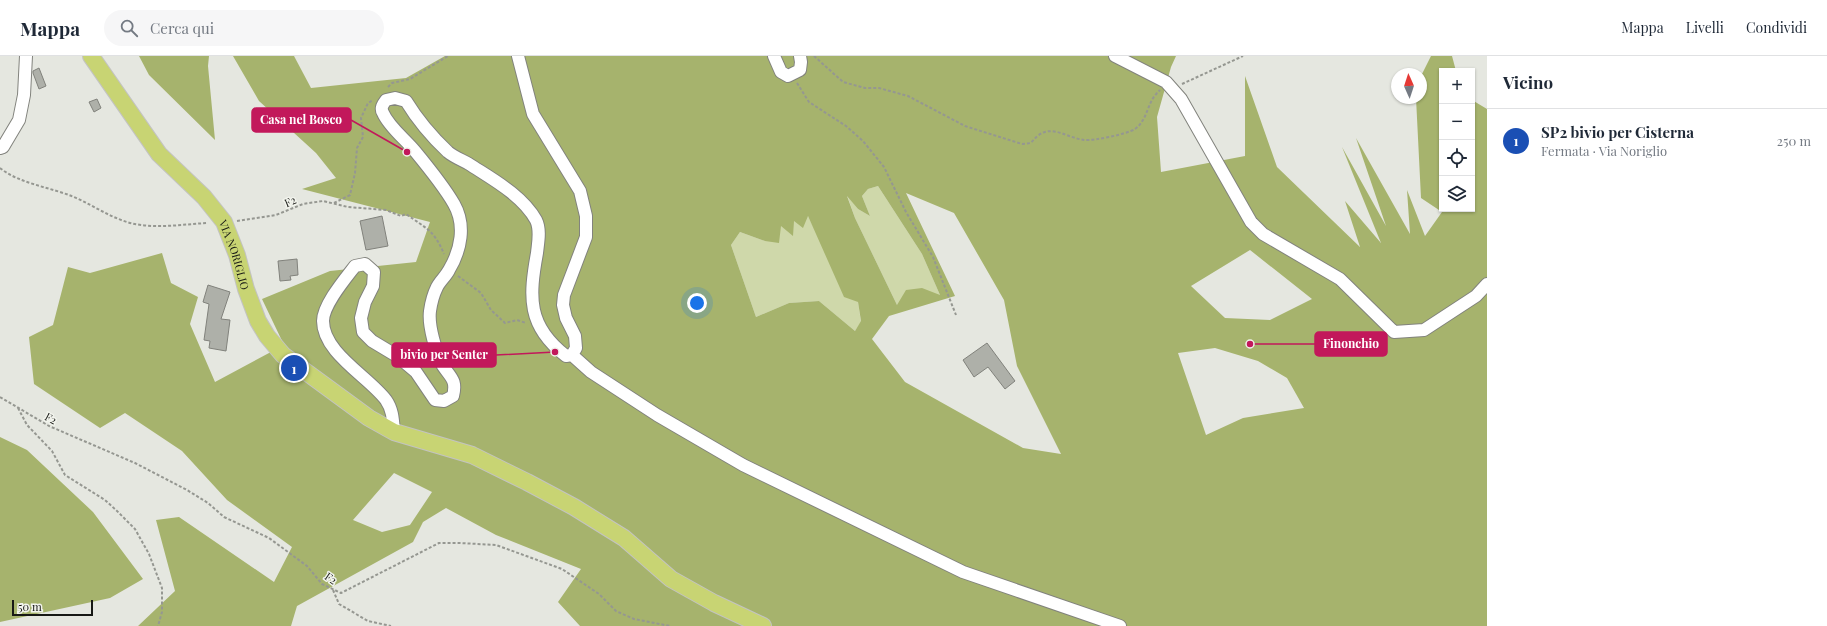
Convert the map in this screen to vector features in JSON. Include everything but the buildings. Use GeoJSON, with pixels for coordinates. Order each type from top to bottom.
{"type":"FeatureCollection","features":[{"type":"Feature","properties":{"kind":"main road","name":"VIA NORIGLIO"},"geometry":{"type":"LineString","coordinates":[[91,56],[159,154],[204,197],[224,222],[238,255],[246,289],[258,321],[267,336],[289,359],[369,418],[394,432],[472,455],[527,482],[574,507],[624,538],[671,579],[714,603],[763,626]]}},
{"type":"Feature","properties":{"kind":"street"},"geometry":{"type":"LineString","coordinates":[[0,148],[3,147],[19,120],[24,95],[26,56]]}},
{"type":"Feature","properties":{"kind":"street"},"geometry":{"type":"LineString","coordinates":[[518,56],[533,114],[580,191],[586,216],[586,237],[564,295],[563,305],[566,318],[575,336],[576,348],[572,355]]}},
{"type":"Feature","properties":{"kind":"street"},"geometry":{"type":"LineString","coordinates":[[774,56],[781,72],[788,76],[800,70],[800,56]]}},
{"type":"Feature","properties":{"kind":"street"},"geometry":{"type":"LineString","coordinates":[[1115,56],[1166,82],[1181,99],[1251,222],[1263,234],[1340,279],[1394,332],[1424,330],[1476,296],[1487,284]]}},
{"type":"Feature","properties":{"kind":"street"},"geometry":{"type":"LineString","coordinates":[[394,432],[393,415],[386,400],[341,356],[326,338],[323,320],[331,298],[355,266],[365,264],[374,272],[373,286],[365,302],[361,318],[363,332],[372,341],[397,356],[416,372],[435,400],[444,401],[453,396],[455,388],[453,379],[443,366],[433,343],[430,312],[436,288],[450,270],[459,248],[462,224],[454,205],[415,151],[382,112],[382,106],[386,100],[395,98],[406,101],[415,117],[449,152],[496,181],[520,200],[536,221],[539,238],[531,289],[532,304],[541,330],[554,347],[566,356],[572,355]]}},
{"type":"Feature","properties":{"kind":"street"},"geometry":{"type":"LineString","coordinates":[[572,355],[591,372],[657,415],[743,465],[963,572],[1120,626]]}},
{"type":"Feature","properties":{"kind":"path"},"geometry":{"type":"LineString","coordinates":[[814,56],[843,82],[865,88],[879,88],[908,96],[965,126],[1022,144],[1031,143],[1035,137],[1045,131],[1059,131],[1085,140],[1135,129],[1142,122],[1152,99],[1166,82],[1180,85],[1243,56]]}},
{"type":"Feature","properties":{"kind":"path"},"geometry":{"type":"LineString","coordinates":[[794,74],[799,87],[809,102],[846,126],[863,141],[884,167],[906,212],[933,257],[956,315]]}},
{"type":"Feature","properties":{"kind":"path","name":"F2"},"geometry":{"type":"LineString","coordinates":[[0,168],[23,180],[74,197],[124,222],[159,226],[224,222],[276,215],[302,204],[323,201],[348,207],[386,210],[401,216],[406,214],[433,232],[437,238],[450,270]]}},
{"type":"Feature","properties":{"kind":"path"},"geometry":{"type":"LineString","coordinates":[[450,270],[481,293],[491,310],[504,323],[517,320],[541,330]]}},
{"type":"Feature","properties":{"kind":"path","name":"F2"},"geometry":{"type":"LineString","coordinates":[[0,397],[49,426],[135,463],[187,490],[208,503],[224,517],[269,538],[307,566],[322,584],[341,593],[439,544],[460,543],[496,545],[562,569],[599,594],[616,611],[634,619],[670,626]]}},
{"type":"Feature","properties":{"kind":"path"},"geometry":{"type":"LineString","coordinates":[[18,407],[27,424],[55,456],[65,475],[84,489],[105,500],[135,529],[149,554],[162,588],[162,612],[158,626]]}},
{"type":"Feature","properties":{"kind":"path"},"geometry":{"type":"LineString","coordinates":[[331,588],[334,591],[339,604],[368,621],[391,626]]}},
{"type":"Feature","properties":{"kind":"green space"},"geometry":{"type":"Polygon","coordinates":[[[139,56],[209,56],[208,66],[215,140],[149,75],[139,56]]]}},
{"type":"Feature","properties":{"kind":"green space"},"geometry":{"type":"Polygon","coordinates":[[[233,56],[294,56],[311,88],[406,78],[445,56],[1176,56],[1171,67],[1157,117],[1161,172],[1245,156],[1245,76],[1277,167],[1360,247],[1345,201],[1381,243],[1342,147],[1386,226],[1356,138],[1410,234],[1407,190],[1425,236],[1442,212],[1475,212],[1475,102],[1487,109],[1487,626],[580,626],[558,602],[581,569],[496,535],[446,508],[423,522],[413,542],[297,606],[291,626],[138,626],[175,591],[156,520],[179,517],[274,582],[292,547],[227,500],[182,451],[125,413],[100,428],[34,384],[29,337],[53,325],[68,267],[90,273],[162,253],[171,283],[198,297],[190,324],[215,382],[284,345],[262,299],[330,271],[416,262],[430,222],[302,189],[336,178],[316,153],[259,101],[233,56]],[[878,186],[868,189],[862,196],[870,216],[858,209],[847,196],[855,218],[897,305],[906,290],[922,288],[940,295],[922,254],[878,186]],[[906,193],[955,296],[889,316],[872,339],[905,382],[1023,448],[1061,454],[1017,366],[1004,300],[954,213],[906,193]],[[808,216],[803,228],[794,221],[793,236],[781,226],[779,243],[765,241],[740,232],[731,245],[756,317],[789,303],[819,301],[855,331],[861,321],[858,302],[844,297],[808,216]],[[1250,250],[1191,286],[1225,318],[1270,320],[1312,299],[1250,250]],[[1215,348],[1178,353],[1206,435],[1243,418],[1304,408],[1287,378],[1258,361],[1215,348]],[[394,473],[353,520],[382,532],[410,525],[432,492],[394,473]]]}},
{"type":"Feature","properties":{"kind":"green space"},"geometry":{"type":"Polygon","coordinates":[[[1431,56],[1452,56],[1455,68],[1439,68],[1439,210],[1421,198],[1416,104],[1427,104],[1427,68],[1425,68],[1431,56]]]}},
{"type":"Feature","properties":{"kind":"green space"},"geometry":{"type":"Polygon","coordinates":[[[878,186],[922,254],[940,295],[897,305],[855,218],[847,195],[858,209],[870,216],[862,196],[868,189],[878,186]]]}},
{"type":"Feature","properties":{"kind":"green space"},"geometry":{"type":"Polygon","coordinates":[[[808,216],[819,238],[858,302],[861,322],[855,331],[819,301],[789,303],[756,317],[731,245],[740,232],[765,241],[781,226],[808,216]]]}},
{"type":"Feature","properties":{"kind":"green space"},"geometry":{"type":"Polygon","coordinates":[[[0,437],[27,450],[93,512],[143,579],[110,598],[0,622],[0,437]]]}},
{"type":"Feature","properties":{"kind":"place","name":"Casa nel Bosco"},"geometry":{"type":"Point","coordinates":[407,152]}},
{"type":"Feature","properties":{"kind":"place","name":"Finonchio"},"geometry":{"type":"Point","coordinates":[1250,344]}},
{"type":"Feature","properties":{"kind":"place","name":"bivio per Senter"},"geometry":{"type":"Point","coordinates":[555,352]}},
{"type":"Feature","properties":{"kind":"place","name":"SP2 bivio per Cisterna"},"geometry":{"type":"Point","coordinates":[294,368]}}]}
